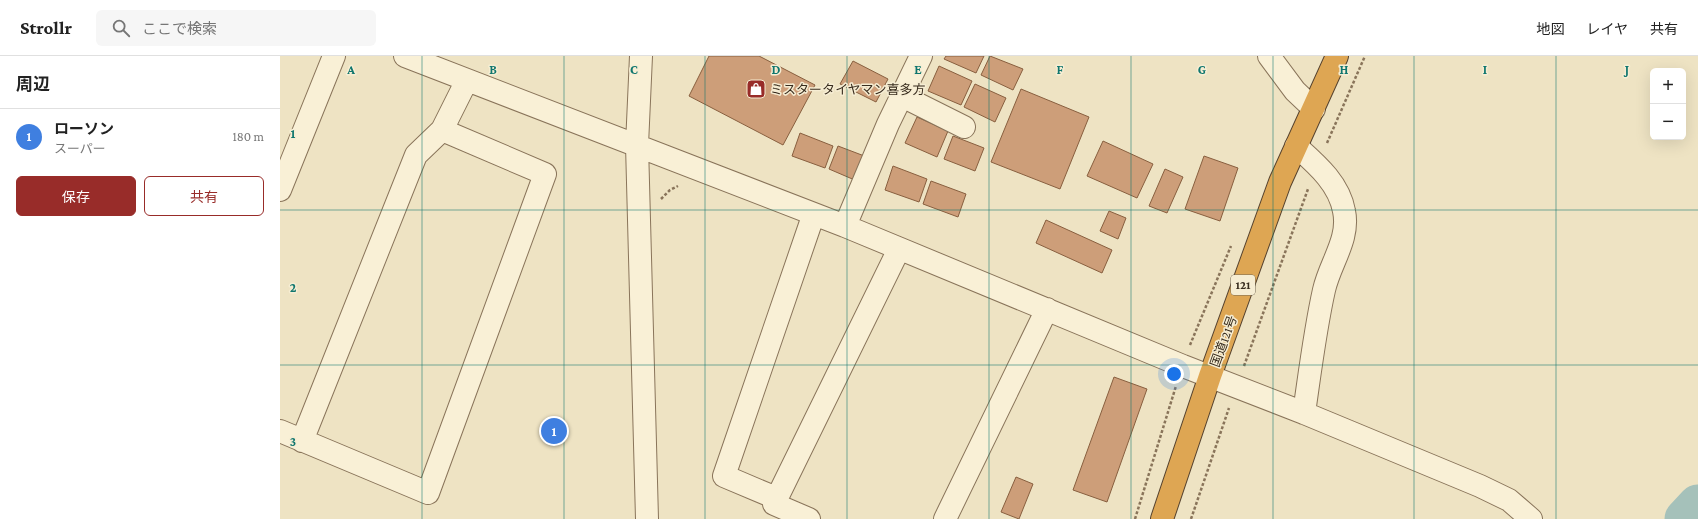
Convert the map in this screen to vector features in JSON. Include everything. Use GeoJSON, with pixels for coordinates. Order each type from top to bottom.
{"type":"FeatureCollection","features":[{"type":"Feature","properties":{"kind":"highway","name":"国道121号"},"geometry":{"type":"LineString","coordinates":[[1162,519],[1210,376],[1280,182],[1337,56]]}},
{"type":"Feature","properties":{"kind":"street"},"geometry":{"type":"LineString","coordinates":[[280,190],[334,56]]}},
{"type":"Feature","properties":{"kind":"street"},"geometry":{"type":"LineString","coordinates":[[405,56],[845,226],[1210,376],[1304,413],[1480,486],[1509,500],[1531,519]]}},
{"type":"Feature","properties":{"kind":"street"},"geometry":{"type":"LineString","coordinates":[[641,56],[637,145],[647,519]]}},
{"type":"Feature","properties":{"kind":"street"},"geometry":{"type":"LineString","coordinates":[[845,226],[888,124],[921,56]]}},
{"type":"Feature","properties":{"kind":"street"},"geometry":{"type":"LineString","coordinates":[[1269,56],[1295,91],[1314,109]]}},
{"type":"Feature","properties":{"kind":"street"},"geometry":{"type":"LineString","coordinates":[[302,441],[416,155],[442,130],[467,80]]}},
{"type":"Feature","properties":{"kind":"street"},"geometry":{"type":"LineString","coordinates":[[902,96],[964,127]]}},
{"type":"Feature","properties":{"kind":"street"},"geometry":{"type":"LineString","coordinates":[[280,431],[428,493],[545,174],[442,130]]}},
{"type":"Feature","properties":{"kind":"street"},"geometry":{"type":"LineString","coordinates":[[1296,146],[1328,176],[1341,199],[1346,228],[1324,287],[1315,332],[1304,413]]}},
{"type":"Feature","properties":{"kind":"street"},"geometry":{"type":"LineString","coordinates":[[776,498],[724,476],[811,222]]}},
{"type":"Feature","properties":{"kind":"street"},"geometry":{"type":"LineString","coordinates":[[809,519],[774,504],[776,498],[899,249]]}},
{"type":"Feature","properties":{"kind":"street"},"geometry":{"type":"LineString","coordinates":[[945,519],[1047,309]]}},
{"type":"Feature","properties":{"kind":"path"},"geometry":{"type":"LineString","coordinates":[[1242,372],[1307,191],[1365,56]]}},
{"type":"Feature","properties":{"kind":"path"},"geometry":{"type":"LineString","coordinates":[[1135,519],[1178,380]]}},
{"type":"Feature","properties":{"kind":"path"},"geometry":{"type":"LineString","coordinates":[[1191,519],[1230,405]]}},
{"type":"Feature","properties":{"kind":"building"},"geometry":{"type":"Polygon","coordinates":[[[709,56],[759,56],[815,85],[783,145],[689,96],[709,56]]]}},
{"type":"Feature","properties":{"kind":"building"},"geometry":{"type":"Polygon","coordinates":[[[946,56],[984,56],[976,73],[944,59],[946,56]]]}},
{"type":"Feature","properties":{"kind":"building"},"geometry":{"type":"Polygon","coordinates":[[[990,56],[1023,69],[1013,90],[981,75],[990,56]]]}},
{"type":"Feature","properties":{"kind":"building"},"geometry":{"type":"Polygon","coordinates":[[[853,61],[888,79],[876,102],[840,84],[853,61]]]}},
{"type":"Feature","properties":{"kind":"building"},"geometry":{"type":"Polygon","coordinates":[[[939,66],[972,81],[961,105],[928,91],[939,66]]]}},
{"type":"Feature","properties":{"kind":"building"},"geometry":{"type":"Polygon","coordinates":[[[975,84],[1006,98],[995,122],[964,107],[975,84]]]}},
{"type":"Feature","properties":{"kind":"building"},"geometry":{"type":"Polygon","coordinates":[[[1021,89],[1089,117],[1060,189],[991,162],[1021,89]]]}},
{"type":"Feature","properties":{"kind":"building"},"geometry":{"type":"Polygon","coordinates":[[[917,117],[948,131],[937,157],[905,143],[917,117]]]}},
{"type":"Feature","properties":{"kind":"building"},"geometry":{"type":"Polygon","coordinates":[[[800,133],[833,146],[825,168],[792,156],[800,133]]]}},
{"type":"Feature","properties":{"kind":"building"},"geometry":{"type":"Polygon","coordinates":[[[953,136],[984,148],[975,171],[944,159],[953,136]]]}},
{"type":"Feature","properties":{"kind":"building"},"geometry":{"type":"Polygon","coordinates":[[[1103,141],[1153,164],[1137,198],[1087,176],[1103,141]]]}},
{"type":"Feature","properties":{"kind":"building"},"geometry":{"type":"Polygon","coordinates":[[[838,146],[867,157],[857,181],[829,169],[838,146]]]}},
{"type":"Feature","properties":{"kind":"building"},"geometry":{"type":"Polygon","coordinates":[[[1204,156],[1238,168],[1220,221],[1185,209],[1204,156]]]}},
{"type":"Feature","properties":{"kind":"building"},"geometry":{"type":"Polygon","coordinates":[[[893,166],[927,179],[919,202],[885,190],[893,166]]]}},
{"type":"Feature","properties":{"kind":"building"},"geometry":{"type":"Polygon","coordinates":[[[1165,169],[1183,177],[1167,213],[1149,206],[1165,169]]]}},
{"type":"Feature","properties":{"kind":"building"},"geometry":{"type":"Polygon","coordinates":[[[931,181],[966,194],[958,217],[923,204],[931,181]]]}},
{"type":"Feature","properties":{"kind":"building"},"geometry":{"type":"Polygon","coordinates":[[[1109,211],[1126,218],[1118,239],[1100,231],[1109,211]]]}},
{"type":"Feature","properties":{"kind":"building"},"geometry":{"type":"Polygon","coordinates":[[[1046,220],[1112,250],[1102,273],[1036,243],[1046,220]]]}},
{"type":"Feature","properties":{"kind":"building"},"geometry":{"type":"Polygon","coordinates":[[[1114,377],[1147,389],[1107,502],[1073,490],[1114,377]]]}},
{"type":"Feature","properties":{"kind":"building"},"geometry":{"type":"Polygon","coordinates":[[[1016,477],[1033,484],[1019,519],[1001,512],[1016,477]]]}},
{"type":"Feature","properties":{"kind":"waterway"},"geometry":{"type":"LineString","coordinates":[[1685,519],[1698,505]]}},
{"type":"Feature","properties":{"kind":"place","name":"ミスタータイヤマン喜多方"},"geometry":{"type":"Point","coordinates":[756,89]}},
{"type":"Feature","properties":{"kind":"place","name":"ローソン"},"geometry":{"type":"Point","coordinates":[554,431]}}]}
